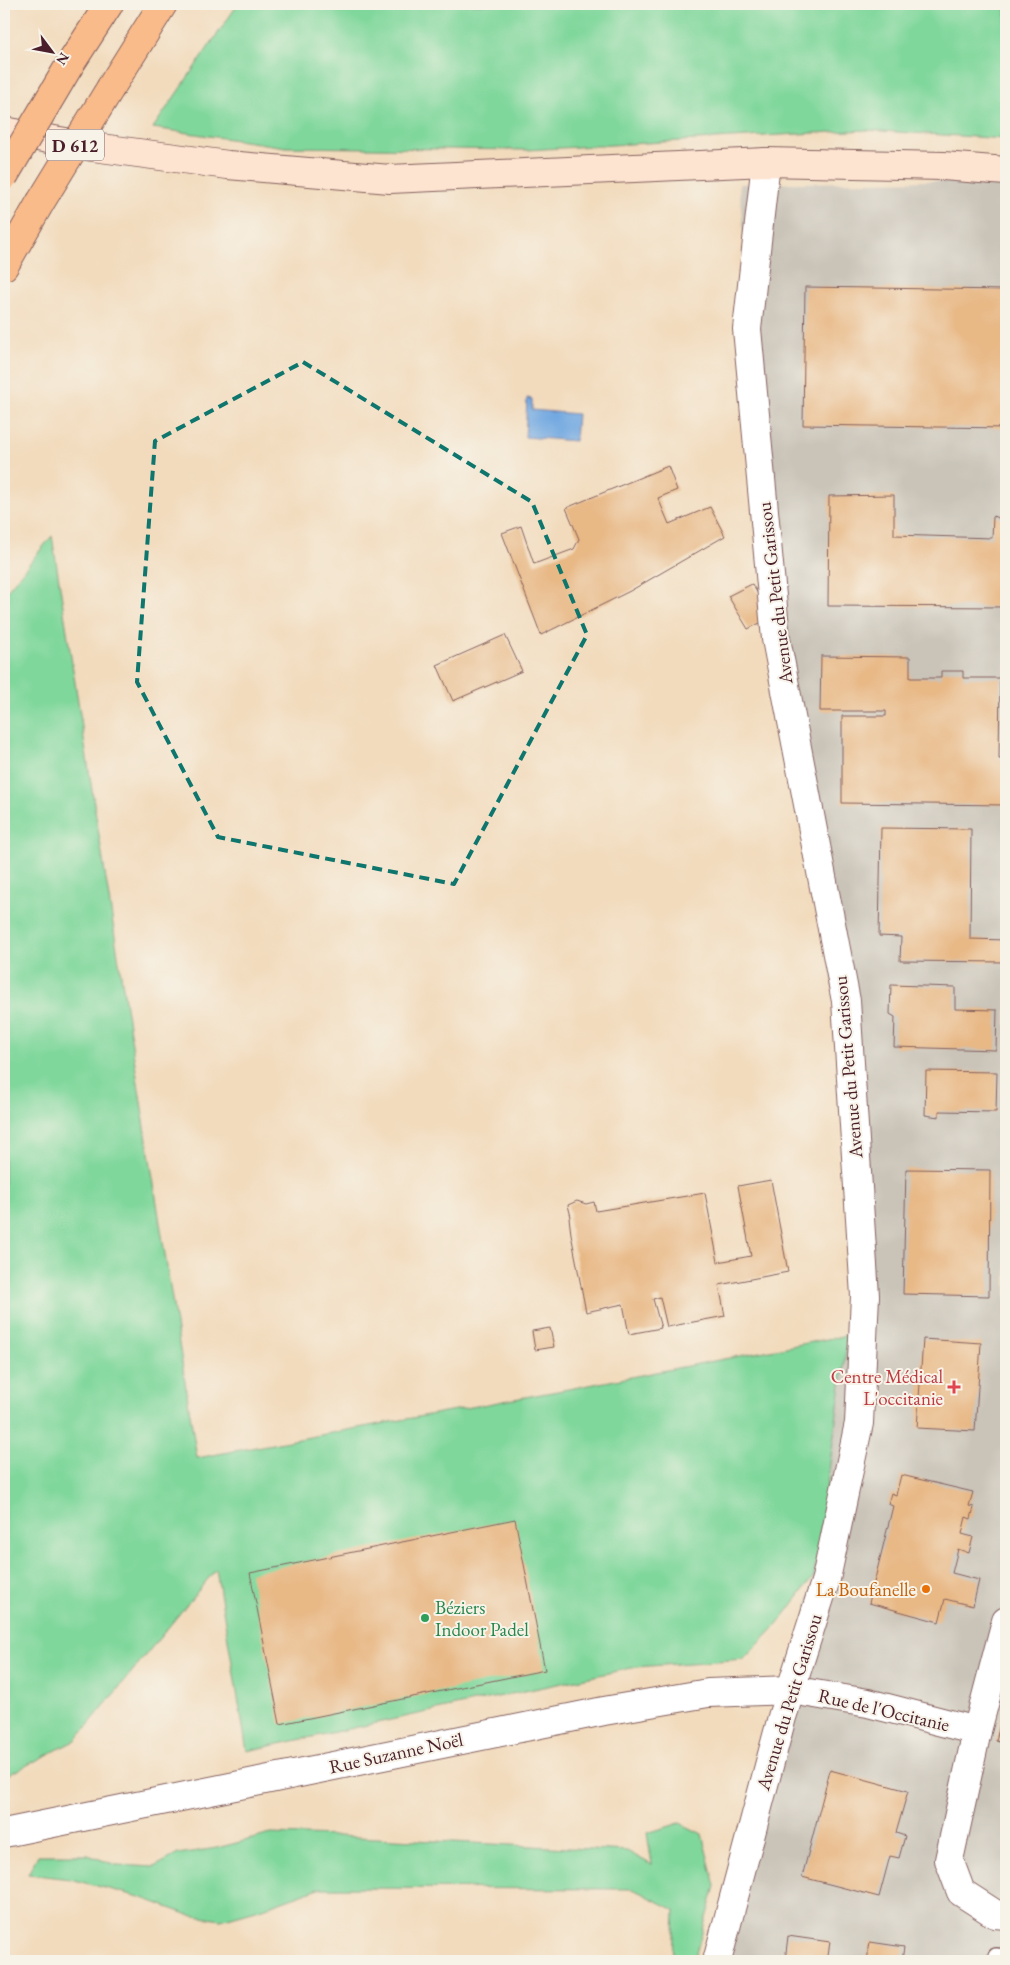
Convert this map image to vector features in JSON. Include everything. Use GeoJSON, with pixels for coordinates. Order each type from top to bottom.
{"type":"FeatureCollection","features":[{"type":"Feature","properties":{"kind":"highway","name":"D 612"},"geometry":{"type":"LineString","coordinates":[[4,176],[69,66],[109,4]]}},
{"type":"Feature","properties":{"kind":"highway","name":"D 612"},"geometry":{"type":"LineString","coordinates":[[4,266],[111,86],[163,4]]}},
{"type":"Feature","properties":{"kind":"street"},"geometry":{"type":"LineString","coordinates":[[4,131],[93,147],[228,165],[390,179],[766,162],[943,166],[1006,171]]}},
{"type":"Feature","properties":{"kind":"street","name":"Avenue du Petit Garissou"},"geometry":{"type":"LineString","coordinates":[[717,1961],[791,1690],[826,1579],[859,1423],[865,1296],[846,1001],[776,639],[747,329],[766,162]]}},
{"type":"Feature","properties":{"kind":"street","name":"Rue de l'Occitanie"},"geometry":{"type":"LineString","coordinates":[[1006,1620],[976,1731],[949,1860],[961,1892],[996,1914],[1006,1915]]}},
{"type":"Feature","properties":{"kind":"street","name":"Rue de l'Occitanie"},"geometry":{"type":"LineString","coordinates":[[791,1690],[868,1703],[976,1731]]}},
{"type":"Feature","properties":{"kind":"street","name":"Rue Suzanne Noël"},"geometry":{"type":"LineString","coordinates":[[4,1833],[625,1707],[708,1693],[791,1690]]}},
{"type":"Feature","properties":{"kind":"lane"},"geometry":{"type":"LineString","coordinates":[[995,1961],[996,1956],[1006,1957]]}},
{"type":"Feature","properties":{"kind":"highlighted area"},"geometry":{"type":"Polygon","coordinates":[[[303,362],[532,502],[587,635],[454,884],[218,837],[137,682],[155,441],[303,362]]]}},
{"type":"Feature","properties":{"kind":"shaded area"},"geometry":{"type":"Polygon","coordinates":[[[1006,180],[1006,1961],[723,1961],[814,1576],[848,1335],[849,1084],[781,671],[739,184],[1006,180]]]}},
{"type":"Feature","properties":{"kind":"green space"},"geometry":{"type":"Polygon","coordinates":[[[238,4],[1006,4],[1006,139],[866,130],[527,150],[286,147],[153,128],[238,4]]]}},
{"type":"Feature","properties":{"kind":"green space"},"geometry":{"type":"Polygon","coordinates":[[[52,536],[197,1458],[848,1335],[814,1576],[777,1625],[744,1659],[636,1667],[247,1751],[216,1569],[76,1740],[4,1777],[4,594],[52,536]]]}},
{"type":"Feature","properties":{"kind":"green space"},"geometry":{"type":"Polygon","coordinates":[[[680,1823],[702,1834],[715,1886],[694,1961],[673,1961],[675,1910],[633,1889],[319,1888],[263,1908],[221,1920],[189,1915],[140,1897],[70,1879],[28,1874],[38,1855],[88,1855],[116,1865],[154,1867],[178,1854],[217,1848],[271,1834],[627,1851],[652,1865],[647,1833],[680,1823]]]}},
{"type":"Feature","properties":{"kind":"water"},"geometry":{"type":"Polygon","coordinates":[[[527,398],[532,399],[532,410],[577,414],[575,441],[525,437],[527,398]]]}},
{"type":"Feature","properties":{"kind":"building"},"geometry":{"type":"Polygon","coordinates":[[[805,287],[1006,290],[1006,428],[803,425],[805,287]]]}},
{"type":"Feature","properties":{"kind":"building"},"geometry":{"type":"Polygon","coordinates":[[[668,466],[677,490],[658,498],[669,524],[710,507],[725,536],[630,591],[541,635],[502,533],[521,526],[534,564],[574,549],[579,539],[566,508],[668,466]]]}},
{"type":"Feature","properties":{"kind":"building"},"geometry":{"type":"Polygon","coordinates":[[[894,495],[894,535],[992,538],[993,516],[1006,521],[1006,607],[828,606],[829,496],[894,495]]]}},
{"type":"Feature","properties":{"kind":"building"},"geometry":{"type":"Polygon","coordinates":[[[752,584],[772,617],[748,629],[728,596],[752,584]]]}},
{"type":"Feature","properties":{"kind":"building"},"geometry":{"type":"Polygon","coordinates":[[[505,635],[522,671],[453,701],[437,665],[505,635]]]}},
{"type":"Feature","properties":{"kind":"building"},"geometry":{"type":"Polygon","coordinates":[[[821,656],[910,657],[910,678],[941,678],[941,671],[963,671],[963,678],[1000,678],[999,759],[1006,759],[1006,805],[842,803],[842,716],[886,716],[886,711],[820,711],[821,656]]]}},
{"type":"Feature","properties":{"kind":"building"},"geometry":{"type":"Polygon","coordinates":[[[881,828],[971,829],[970,939],[1006,940],[1006,962],[900,961],[901,937],[879,936],[881,828]]]}},
{"type":"Feature","properties":{"kind":"building"},"geometry":{"type":"Polygon","coordinates":[[[891,985],[955,987],[955,1009],[997,1010],[996,1050],[894,1047],[895,1017],[890,1014],[891,985]]]}},
{"type":"Feature","properties":{"kind":"building"},"geometry":{"type":"Polygon","coordinates":[[[926,1071],[997,1072],[996,1112],[939,1111],[939,1117],[925,1115],[926,1071]]]}},
{"type":"Feature","properties":{"kind":"building"},"geometry":{"type":"Polygon","coordinates":[[[906,1169],[990,1170],[989,1296],[903,1294],[906,1169]]]}},
{"type":"Feature","properties":{"kind":"building"},"geometry":{"type":"Polygon","coordinates":[[[771,1180],[788,1272],[719,1285],[725,1316],[667,1327],[660,1297],[653,1299],[661,1328],[629,1334],[623,1304],[586,1312],[571,1234],[569,1218],[571,1217],[568,1205],[577,1201],[586,1204],[594,1202],[596,1211],[705,1193],[718,1262],[751,1256],[738,1186],[771,1180]]]}},
{"type":"Feature","properties":{"kind":"building"},"geometry":{"type":"Polygon","coordinates":[[[550,1328],[554,1347],[535,1350],[532,1331],[550,1328]]]}},
{"type":"Feature","properties":{"kind":"building"},"geometry":{"type":"Polygon","coordinates":[[[923,1339],[981,1343],[975,1431],[917,1428],[923,1339]]]}},
{"type":"Feature","properties":{"kind":"building"},"geometry":{"type":"Polygon","coordinates":[[[901,1475],[973,1492],[969,1506],[974,1507],[971,1519],[966,1517],[962,1534],[973,1537],[969,1553],[958,1549],[952,1573],[979,1580],[973,1606],[945,1599],[939,1622],[869,1603],[893,1506],[888,1504],[891,1493],[896,1495],[901,1475]]]}},
{"type":"Feature","properties":{"kind":"building"},"geometry":{"type":"Polygon","coordinates":[[[515,1519],[545,1670],[280,1724],[250,1573],[515,1519]]]}},
{"type":"Feature","properties":{"kind":"building"},"geometry":{"type":"Polygon","coordinates":[[[1002,1715],[1006,1716],[1006,1744],[996,1741],[1002,1715]]]}},
{"type":"Feature","properties":{"kind":"building"},"geometry":{"type":"Polygon","coordinates":[[[830,1770],[908,1791],[896,1833],[905,1836],[899,1858],[890,1856],[879,1897],[802,1877],[830,1770]]]}},
{"type":"Feature","properties":{"kind":"building"},"geometry":{"type":"Polygon","coordinates":[[[788,1936],[830,1942],[827,1961],[785,1961],[788,1936]]]}},
{"type":"Feature","properties":{"kind":"building"},"geometry":{"type":"Polygon","coordinates":[[[870,1942],[904,1947],[902,1961],[867,1961],[870,1942]]]}},
{"type":"Feature","properties":{"kind":"place","name":"Centre Médical L'occitanie"},"geometry":{"type":"Point","coordinates":[954,1387]}},
{"type":"Feature","properties":{"kind":"place","name":"La Boufanelle"},"geometry":{"type":"Point","coordinates":[926,1589]}},
{"type":"Feature","properties":{"kind":"place","name":"Béziers Indoor Padel"},"geometry":{"type":"Point","coordinates":[425,1618]}}]}
